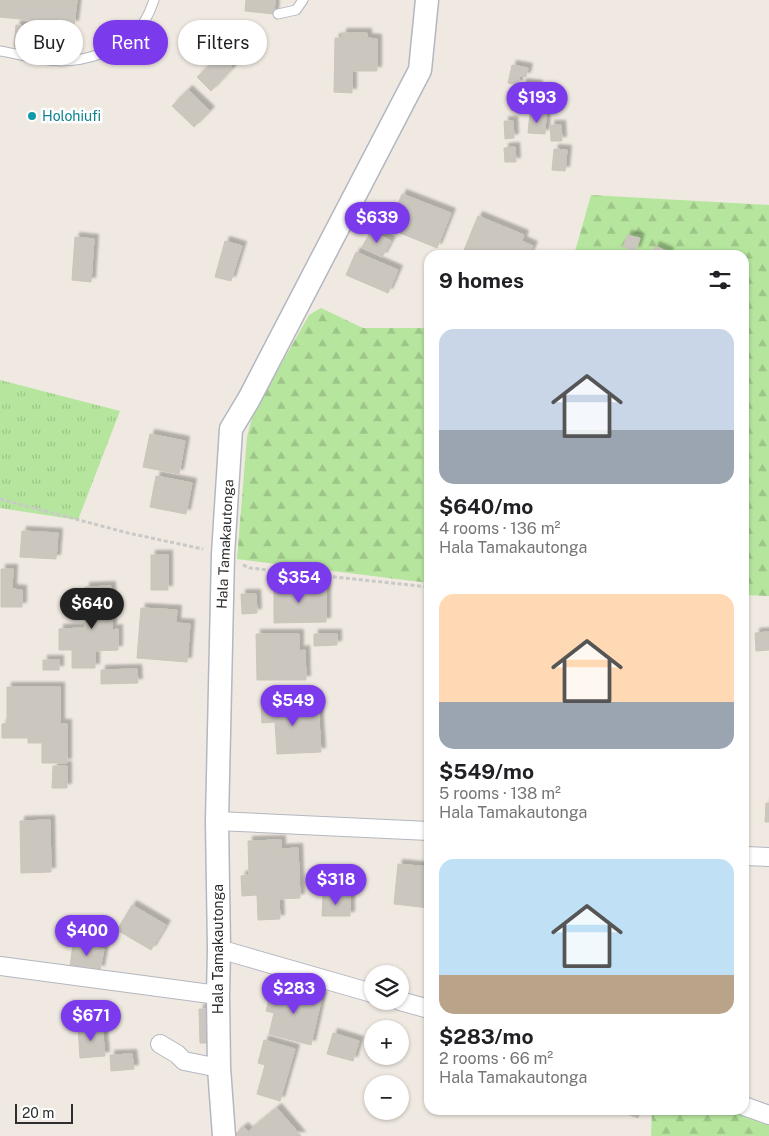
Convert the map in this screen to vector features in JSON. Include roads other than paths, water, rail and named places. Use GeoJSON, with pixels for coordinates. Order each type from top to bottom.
{"type":"FeatureCollection","features":[{"type":"Feature","properties":{"kind":"street","name":"Hala Tamakautonga"},"geometry":{"type":"LineString","coordinates":[[224,1136],[219,1068],[216,821],[223,554],[231,430],[249,399],[420,70],[427,0]]}},
{"type":"Feature","properties":{"kind":"street"},"geometry":{"type":"LineString","coordinates":[[216,821],[424,831]]}},
{"type":"Feature","properties":{"kind":"street"},"geometry":{"type":"LineString","coordinates":[[749,856],[769,857]]}},
{"type":"Feature","properties":{"kind":"street"},"geometry":{"type":"LineString","coordinates":[[219,949],[364,991]]}},
{"type":"Feature","properties":{"kind":"street"},"geometry":{"type":"LineString","coordinates":[[0,966],[218,995]]}},
{"type":"Feature","properties":{"kind":"street"},"geometry":{"type":"LineString","coordinates":[[409,1003],[424,1008]]}},
{"type":"Feature","properties":{"kind":"street"},"geometry":{"type":"LineString","coordinates":[[160,1044],[177,1054],[184,1061],[219,1068]]}},
{"type":"Feature","properties":{"kind":"street"},"geometry":{"type":"LineString","coordinates":[[749,1108],[769,1115]]}},
{"type":"Feature","properties":{"kind":"lane"},"geometry":{"type":"LineString","coordinates":[[0,51],[60,61],[90,57],[117,46],[135,34],[148,16],[154,0]]}},
{"type":"Feature","properties":{"kind":"lane"},"geometry":{"type":"LineString","coordinates":[[278,14],[296,10],[303,0]]}},
{"type":"Feature","properties":{"kind":"place","name":"Holohiufi"},"geometry":{"type":"Point","coordinates":[32,116]}}]}
